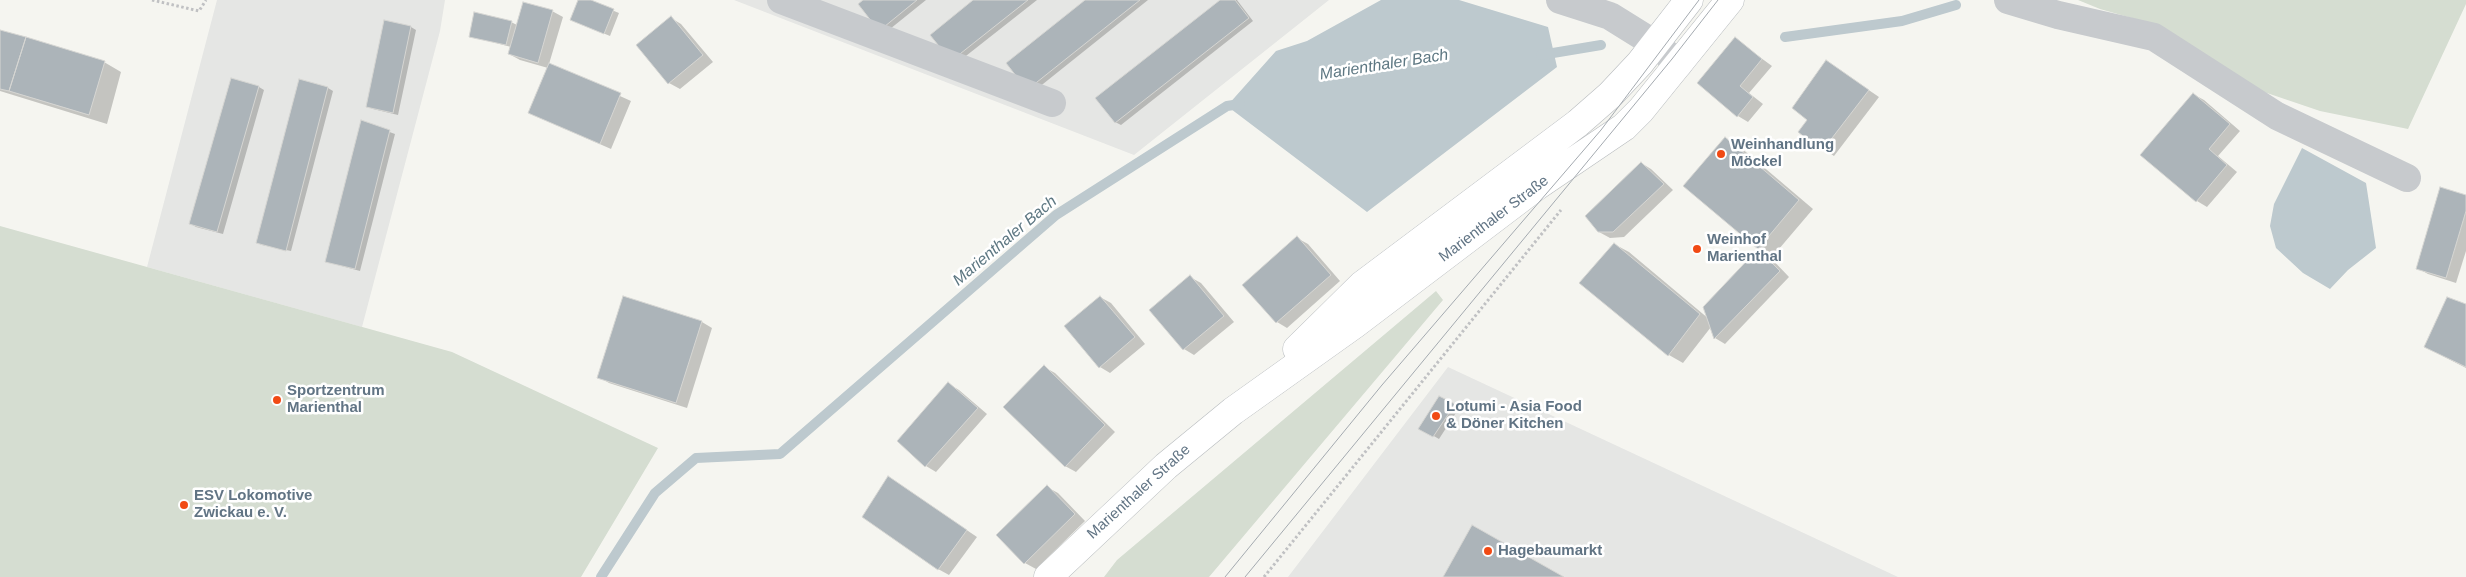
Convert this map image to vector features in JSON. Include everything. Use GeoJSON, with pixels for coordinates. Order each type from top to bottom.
{"type":"FeatureCollection","features":[{"type":"Feature","properties":{"kind":"main road","name":"Marienthaler Straße"},"geometry":{"type":"LineString","coordinates":[[1233,411],[1362,285],[1578,123],[1610,94],[1655,44],[1689,0]]}},
{"type":"Feature","properties":{"kind":"main road","name":"Marienthaler Straße"},"geometry":{"type":"LineString","coordinates":[[1048,577],[1166,466],[1233,411],[1355,324],[1537,186],[1624,127],[1641,110],[1730,0]]}},
{"type":"Feature","properties":{"kind":"lane"},"geometry":{"type":"LineString","coordinates":[[781,0],[1052,103]]}},
{"type":"Feature","properties":{"kind":"lane"},"geometry":{"type":"LineString","coordinates":[[1560,0],[1610,16],[1655,44],[1678,64]]}},
{"type":"Feature","properties":{"kind":"lane"},"geometry":{"type":"LineString","coordinates":[[2008,0],[2154,37],[2277,116],[2407,178]]}},
{"type":"Feature","properties":{"kind":"path"},"geometry":{"type":"LineString","coordinates":[[152,0],[199,11],[206,0]]}},
{"type":"Feature","properties":{"kind":"path"},"geometry":{"type":"LineString","coordinates":[[1264,577],[1567,202]]}},
{"type":"Feature","properties":{"kind":"shaded area"},"geometry":{"type":"Polygon","coordinates":[[[217,0],[445,0],[440,31],[362,327],[147,267],[217,0]]]}},
{"type":"Feature","properties":{"kind":"shaded area"},"geometry":{"type":"Polygon","coordinates":[[[734,0],[1329,0],[1134,155],[734,0]]]}},
{"type":"Feature","properties":{"kind":"shaded area"},"geometry":{"type":"Polygon","coordinates":[[[2078,0],[2466,0],[2466,4],[2408,129],[2320,111],[2261,91],[2160,26],[2100,9],[2078,0]]]}},
{"type":"Feature","properties":{"kind":"shaded area","name":"Sportzentrum Marienthal"},"geometry":{"type":"Polygon","coordinates":[[[0,226],[452,352],[658,448],[581,577],[0,577],[0,226]]]}},
{"type":"Feature","properties":{"kind":"shaded area"},"geometry":{"type":"Polygon","coordinates":[[[1436,291],[1443,300],[1209,577],[1104,577],[1117,560],[1436,291]]]}},
{"type":"Feature","properties":{"kind":"shaded area","name":"Hagebaumarkt"},"geometry":{"type":"Polygon","coordinates":[[[1448,367],[1898,577],[1288,577],[1448,367]]]}},
{"type":"Feature","properties":{"kind":"water"},"geometry":{"type":"Polygon","coordinates":[[[1381,0],[1459,0],[1548,27],[1557,67],[1367,212],[1227,106],[1276,51],[1307,41],[1381,0]]]}},
{"type":"Feature","properties":{"kind":"water"},"geometry":{"type":"Polygon","coordinates":[[[2302,148],[2366,183],[2376,248],[2348,270],[2330,289],[2303,273],[2276,248],[2270,226],[2274,204],[2302,148]]]}},
{"type":"Feature","properties":{"kind":"building"},"geometry":{"type":"Polygon","coordinates":[[[578,0],[591,0],[614,9],[604,34],[570,20],[578,0]]]}},
{"type":"Feature","properties":{"kind":"building"},"geometry":{"type":"Polygon","coordinates":[[[863,0],[917,0],[879,31],[858,4],[863,0]]]}},
{"type":"Feature","properties":{"kind":"building"},"geometry":{"type":"Polygon","coordinates":[[[973,0],[1028,0],[951,61],[930,35],[973,0]]]}},
{"type":"Feature","properties":{"kind":"building"},"geometry":{"type":"Polygon","coordinates":[[[1085,0],[1140,0],[1027,90],[1006,63],[1085,0]]]}},
{"type":"Feature","properties":{"kind":"building"},"geometry":{"type":"Polygon","coordinates":[[[1220,0],[1235,0],[1249,18],[1115,123],[1095,98],[1220,0]]]}},
{"type":"Feature","properties":{"kind":"building"},"geometry":{"type":"Polygon","coordinates":[[[523,2],[553,10],[538,63],[508,54],[523,2]]]}},
{"type":"Feature","properties":{"kind":"building"},"geometry":{"type":"Polygon","coordinates":[[[474,12],[512,21],[506,45],[469,37],[474,12]]]}},
{"type":"Feature","properties":{"kind":"building"},"geometry":{"type":"Polygon","coordinates":[[[671,16],[703,55],[668,84],[636,45],[671,16]]]}},
{"type":"Feature","properties":{"kind":"building"},"geometry":{"type":"Polygon","coordinates":[[[384,20],[411,26],[393,113],[366,107],[384,20]]]}},
{"type":"Feature","properties":{"kind":"building"},"geometry":{"type":"Polygon","coordinates":[[[0,30],[26,37],[9,91],[0,89],[0,30]]]}},
{"type":"Feature","properties":{"kind":"building"},"geometry":{"type":"Polygon","coordinates":[[[26,37],[105,61],[89,115],[9,91],[26,37]]]}},
{"type":"Feature","properties":{"kind":"building"},"geometry":{"type":"Polygon","coordinates":[[[1735,37],[1762,59],[1740,86],[1753,97],[1737,117],[1697,83],[1735,37]]]}},
{"type":"Feature","properties":{"kind":"building"},"geometry":{"type":"Polygon","coordinates":[[[1826,60],[1869,90],[1822,151],[1798,132],[1807,120],[1792,108],[1826,60]]]}},
{"type":"Feature","properties":{"kind":"building"},"geometry":{"type":"Polygon","coordinates":[[[549,63],[621,93],[600,144],[528,113],[549,63]]]}},
{"type":"Feature","properties":{"kind":"building"},"geometry":{"type":"Polygon","coordinates":[[[231,78],[259,86],[217,232],[189,224],[231,78]]]}},
{"type":"Feature","properties":{"kind":"building"},"geometry":{"type":"Polygon","coordinates":[[[299,79],[328,87],[286,251],[256,243],[299,79]]]}},
{"type":"Feature","properties":{"kind":"building"},"geometry":{"type":"Polygon","coordinates":[[[2193,93],[2230,124],[2209,149],[2227,165],[2196,202],[2140,155],[2193,93]]]}},
{"type":"Feature","properties":{"kind":"building"},"geometry":{"type":"Polygon","coordinates":[[[361,120],[390,130],[355,269],[325,262],[361,120]]]}},
{"type":"Feature","properties":{"kind":"building"},"geometry":{"type":"Polygon","coordinates":[[[1725,137],[1799,200],[1758,249],[1683,186],[1725,137]]]}},
{"type":"Feature","properties":{"kind":"building"},"geometry":{"type":"Polygon","coordinates":[[[1641,162],[1664,184],[1613,232],[1598,232],[1585,216],[1641,162]]]}},
{"type":"Feature","properties":{"kind":"building"},"geometry":{"type":"Polygon","coordinates":[[[2440,187],[2466,195],[2466,211],[2446,278],[2416,269],[2440,187]]]}},
{"type":"Feature","properties":{"kind":"building"},"geometry":{"type":"Polygon","coordinates":[[[1297,236],[1331,275],[1276,323],[1242,285],[1297,236]]]}},
{"type":"Feature","properties":{"kind":"building"},"geometry":{"type":"Polygon","coordinates":[[[1614,243],[1700,314],[1668,356],[1579,283],[1614,243]]]}},
{"type":"Feature","properties":{"kind":"building"},"geometry":{"type":"Polygon","coordinates":[[[1758,249],[1780,271],[1714,339],[1703,307],[1758,249]]]}},
{"type":"Feature","properties":{"kind":"building"},"geometry":{"type":"Polygon","coordinates":[[[1190,275],[1224,316],[1183,350],[1149,310],[1190,275]]]}},
{"type":"Feature","properties":{"kind":"building"},"geometry":{"type":"Polygon","coordinates":[[[623,296],[702,321],[676,403],[597,378],[623,296]]]}},
{"type":"Feature","properties":{"kind":"building"},"geometry":{"type":"Polygon","coordinates":[[[1100,296],[1135,337],[1099,368],[1064,326],[1100,296]]]}},
{"type":"Feature","properties":{"kind":"building"},"geometry":{"type":"Polygon","coordinates":[[[2447,297],[2466,304],[2466,367],[2424,347],[2447,297]]]}},
{"type":"Feature","properties":{"kind":"building"},"geometry":{"type":"Polygon","coordinates":[[[1044,365],[1105,425],[1065,467],[1003,407],[1044,365]]]}},
{"type":"Feature","properties":{"kind":"building"},"geometry":{"type":"Polygon","coordinates":[[[948,382],[978,408],[925,467],[897,441],[948,382]]]}},
{"type":"Feature","properties":{"kind":"building","name":"Lotumi - Asia Food & Döner Kitchen"},"geometry":{"type":"Polygon","coordinates":[[[1439,396],[1455,404],[1433,437],[1418,429],[1439,396]]]}},
{"type":"Feature","properties":{"kind":"building"},"geometry":{"type":"Polygon","coordinates":[[[888,476],[967,530],[938,570],[862,517],[888,476]]]}},
{"type":"Feature","properties":{"kind":"building"},"geometry":{"type":"Polygon","coordinates":[[[1047,485],[1075,514],[1024,564],[996,535],[1047,485]]]}},
{"type":"Feature","properties":{"kind":"building","name":"Hagebaumarkt"},"geometry":{"type":"Polygon","coordinates":[[[1472,525],[1564,577],[1443,577],[1472,525]]]}},
{"type":"Feature","properties":{"kind":"waterway","name":"Marienthaler Bach"},"geometry":{"type":"LineString","coordinates":[[1785,37],[1902,21],[1956,5]]}},
{"type":"Feature","properties":{"kind":"waterway","name":"Marienthaler Bach"},"geometry":{"type":"LineString","coordinates":[[1541,55],[1601,45]]}},
{"type":"Feature","properties":{"kind":"waterway","name":"Marienthaler Bach"},"geometry":{"type":"LineString","coordinates":[[601,577],[655,493],[696,458],[780,454],[1056,215],[1227,106],[1240,104]]}},
{"type":"Feature","properties":{"kind":"tram line"},"geometry":{"type":"LineString","coordinates":[[1225,577],[1382,385],[1601,130],[1699,0]]}},
{"type":"Feature","properties":{"kind":"tram line"},"geometry":{"type":"LineString","coordinates":[[1245,577],[1672,59],[1718,0]]}},
{"type":"Feature","properties":{"kind":"place","name":"Weinhandlung Möckel"},"geometry":{"type":"Point","coordinates":[1721,154]}},
{"type":"Feature","properties":{"kind":"place","name":"Weinhof Marienthal"},"geometry":{"type":"Point","coordinates":[1697,249]}},
{"type":"Feature","properties":{"kind":"place","name":"Sportzentrum Marienthal"},"geometry":{"type":"Point","coordinates":[277,400]}},
{"type":"Feature","properties":{"kind":"place","name":"Lotumi - Asia Food & Döner Kitchen"},"geometry":{"type":"Point","coordinates":[1436,416]}},
{"type":"Feature","properties":{"kind":"place","name":"ESV Lokomotive Zwickau e. V."},"geometry":{"type":"Point","coordinates":[184,505]}},
{"type":"Feature","properties":{"kind":"place","name":"Hagebaumarkt"},"geometry":{"type":"Point","coordinates":[1488,551]}}]}
